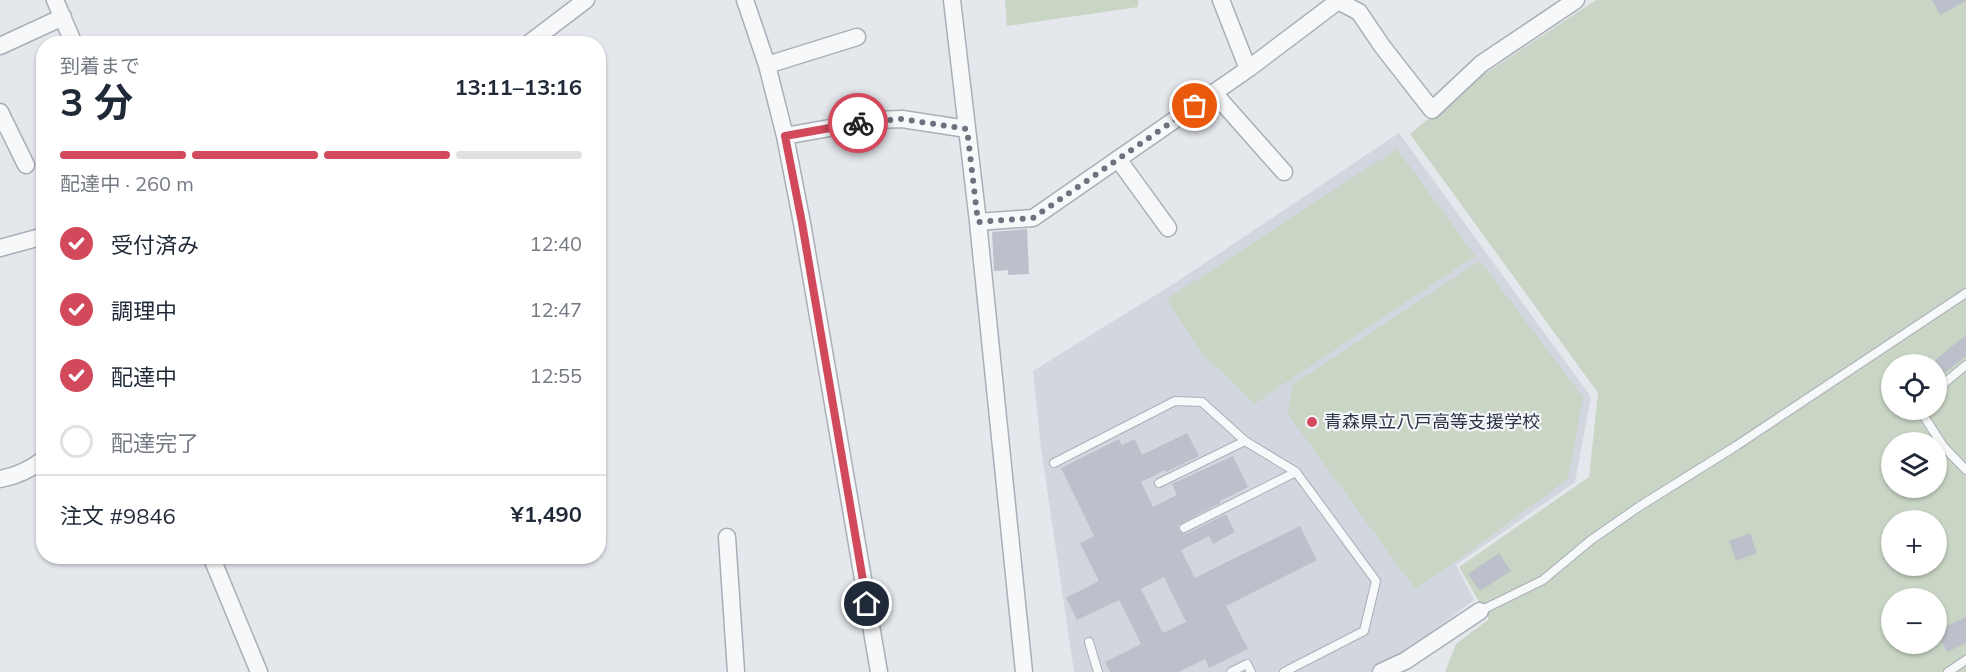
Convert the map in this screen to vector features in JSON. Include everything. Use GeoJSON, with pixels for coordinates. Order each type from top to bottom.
{"type":"FeatureCollection","features":[{"type":"Feature","properties":{"kind":"street"},"geometry":{"type":"LineString","coordinates":[[55,0],[71,36]]}},
{"type":"Feature","properties":{"kind":"street"},"geometry":{"type":"LineString","coordinates":[[539,36],[586,0]]}},
{"type":"Feature","properties":{"kind":"street"},"geometry":{"type":"LineString","coordinates":[[745,0],[767,65],[785,136],[879,672]]}},
{"type":"Feature","properties":{"kind":"street"},"geometry":{"type":"LineString","coordinates":[[952,0],[978,222],[1024,672]]}},
{"type":"Feature","properties":{"kind":"street"},"geometry":{"type":"LineString","coordinates":[[1221,0],[1248,69]]}},
{"type":"Feature","properties":{"kind":"street"},"geometry":{"type":"LineString","coordinates":[[978,222],[1033,218],[1248,69],[1338,1],[1359,12],[1382,46],[1432,110],[1481,64],[1576,0]]}},
{"type":"Feature","properties":{"kind":"street"},"geometry":{"type":"LineString","coordinates":[[0,46],[63,17]]}},
{"type":"Feature","properties":{"kind":"street"},"geometry":{"type":"LineString","coordinates":[[767,65],[857,38]]}},
{"type":"Feature","properties":{"kind":"street"},"geometry":{"type":"LineString","coordinates":[[1214,93],[1284,172]]}},
{"type":"Feature","properties":{"kind":"street"},"geometry":{"type":"LineString","coordinates":[[0,112],[26,165]]}},
{"type":"Feature","properties":{"kind":"street"},"geometry":{"type":"LineString","coordinates":[[785,136],[874,120],[902,119],[967,129]]}},
{"type":"Feature","properties":{"kind":"street"},"geometry":{"type":"LineString","coordinates":[[1118,159],[1168,228]]}},
{"type":"Feature","properties":{"kind":"street"},"geometry":{"type":"LineString","coordinates":[[0,248],[36,238]]}},
{"type":"Feature","properties":{"kind":"street"},"geometry":{"type":"LineString","coordinates":[[0,479],[12,477],[36,465]]}},
{"type":"Feature","properties":{"kind":"street"},"geometry":{"type":"LineString","coordinates":[[727,537],[736,672]]}},
{"type":"Feature","properties":{"kind":"street"},"geometry":{"type":"LineString","coordinates":[[214,564],[253,671]]}},
{"type":"Feature","properties":{"kind":"street"},"geometry":{"type":"LineString","coordinates":[[1381,672],[1405,661],[1480,611]]}},
{"type":"Feature","properties":{"kind":"lane"},"geometry":{"type":"LineString","coordinates":[[1480,611],[1543,580],[1591,540],[1640,506],[1736,446],[1966,293]]}},
{"type":"Feature","properties":{"kind":"lane"},"geometry":{"type":"LineString","coordinates":[[1947,381],[1966,365]]}},
{"type":"Feature","properties":{"kind":"lane"},"geometry":{"type":"LineString","coordinates":[[1053,463],[1175,401],[1202,402],[1245,441],[1296,472],[1376,581],[1364,631],[1284,672]]}},
{"type":"Feature","properties":{"kind":"lane"},"geometry":{"type":"LineString","coordinates":[[1926,420],[1943,446],[1966,470]]}},
{"type":"Feature","properties":{"kind":"lane"},"geometry":{"type":"LineString","coordinates":[[1159,483],[1245,441]]}},
{"type":"Feature","properties":{"kind":"lane"},"geometry":{"type":"LineString","coordinates":[[1184,528],[1296,472]]}},
{"type":"Feature","properties":{"kind":"lane"},"geometry":{"type":"LineString","coordinates":[[1089,642],[1098,672]]}},
{"type":"Feature","properties":{"kind":"lane"},"geometry":{"type":"LineString","coordinates":[[1948,672],[1966,660]]}},
{"type":"Feature","properties":{"kind":"lane"},"geometry":{"type":"LineString","coordinates":[[1231,672],[1247,664],[1251,672]]}},
{"type":"Feature","properties":{"kind":"shaded area","name":"青森県立八戸高等支援学校"},"geometry":{"type":"Polygon","coordinates":[[[1399,133],[1591,397],[1575,482],[1456,565],[1474,600],[1403,654],[1369,672],[1074,672],[1041,448],[1033,371],[1178,281],[1399,133]]]}},
{"type":"Feature","properties":{"kind":"green space"},"geometry":{"type":"Polygon","coordinates":[[[1005,0],[1138,0],[1138,7],[1007,26],[1005,0]]]}},
{"type":"Feature","properties":{"kind":"green space"},"geometry":{"type":"Polygon","coordinates":[[[1596,0],[1966,0],[1966,672],[1445,672],[1456,644],[1489,619],[1459,567],[1589,477],[1598,393],[1410,134],[1477,79],[1596,0]]]}},
{"type":"Feature","properties":{"kind":"green space"},"geometry":{"type":"Polygon","coordinates":[[[1397,149],[1475,256],[1254,404],[1199,350],[1167,299],[1397,149]]]}},
{"type":"Feature","properties":{"kind":"green space"},"geometry":{"type":"Polygon","coordinates":[[[1480,261],[1583,397],[1568,479],[1415,589],[1288,414],[1293,384],[1480,261]]]}},
{"type":"Feature","properties":{"kind":"building"},"geometry":{"type":"Polygon","coordinates":[[[1932,0],[1966,0],[1966,1],[1940,15],[1932,0]]]}},
{"type":"Feature","properties":{"kind":"building"},"geometry":{"type":"Polygon","coordinates":[[[1027,229],[1029,274],[1008,275],[1008,270],[994,271],[992,232],[1027,229]]]}},
{"type":"Feature","properties":{"kind":"building"},"geometry":{"type":"Polygon","coordinates":[[[1966,335],[1966,356],[1947,371],[1947,354],[1942,354],[1966,335]]]}},
{"type":"Feature","properties":{"kind":"building"},"geometry":{"type":"Polygon","coordinates":[[[1187,433],[1199,456],[1141,482],[1153,507],[1177,495],[1172,484],[1233,456],[1248,487],[1178,525],[1179,531],[1186,534],[1226,514],[1235,532],[1213,544],[1209,536],[1181,550],[1195,578],[1300,526],[1317,560],[1226,606],[1248,649],[1209,668],[1205,659],[1179,672],[1110,672],[1105,662],[1141,644],[1119,600],[1077,620],[1066,598],[1099,581],[1080,543],[1094,536],[1061,468],[1119,439],[1122,445],[1135,439],[1142,455],[1187,433]],[[1164,577],[1141,589],[1163,633],[1186,622],[1164,577]]]}},
{"type":"Feature","properties":{"kind":"building"},"geometry":{"type":"Polygon","coordinates":[[[1750,533],[1757,553],[1736,561],[1729,541],[1750,533]]]}},
{"type":"Feature","properties":{"kind":"building"},"geometry":{"type":"Polygon","coordinates":[[[1499,553],[1511,571],[1480,591],[1468,574],[1499,553]]]}},
{"type":"Feature","properties":{"kind":"building"},"geometry":{"type":"Polygon","coordinates":[[[1966,617],[1966,643],[1947,652],[1947,626],[1966,617]]]}},
{"type":"Feature","properties":{"kind":"way so far"},"geometry":{"type":"LineString","coordinates":[[858,123],[902,119],[967,129],[978,222],[1033,218],[1195,106]]}},
{"type":"Feature","properties":{"kind":"place","name":"青森県立八戸高等支援学校"},"geometry":{"type":"Point","coordinates":[1312,422]}},
{"type":"Feature","properties":{"kind":"route"},"geometry":{"type":"LineString","coordinates":[[858,123],[785,136],[867,604]]}}]}
